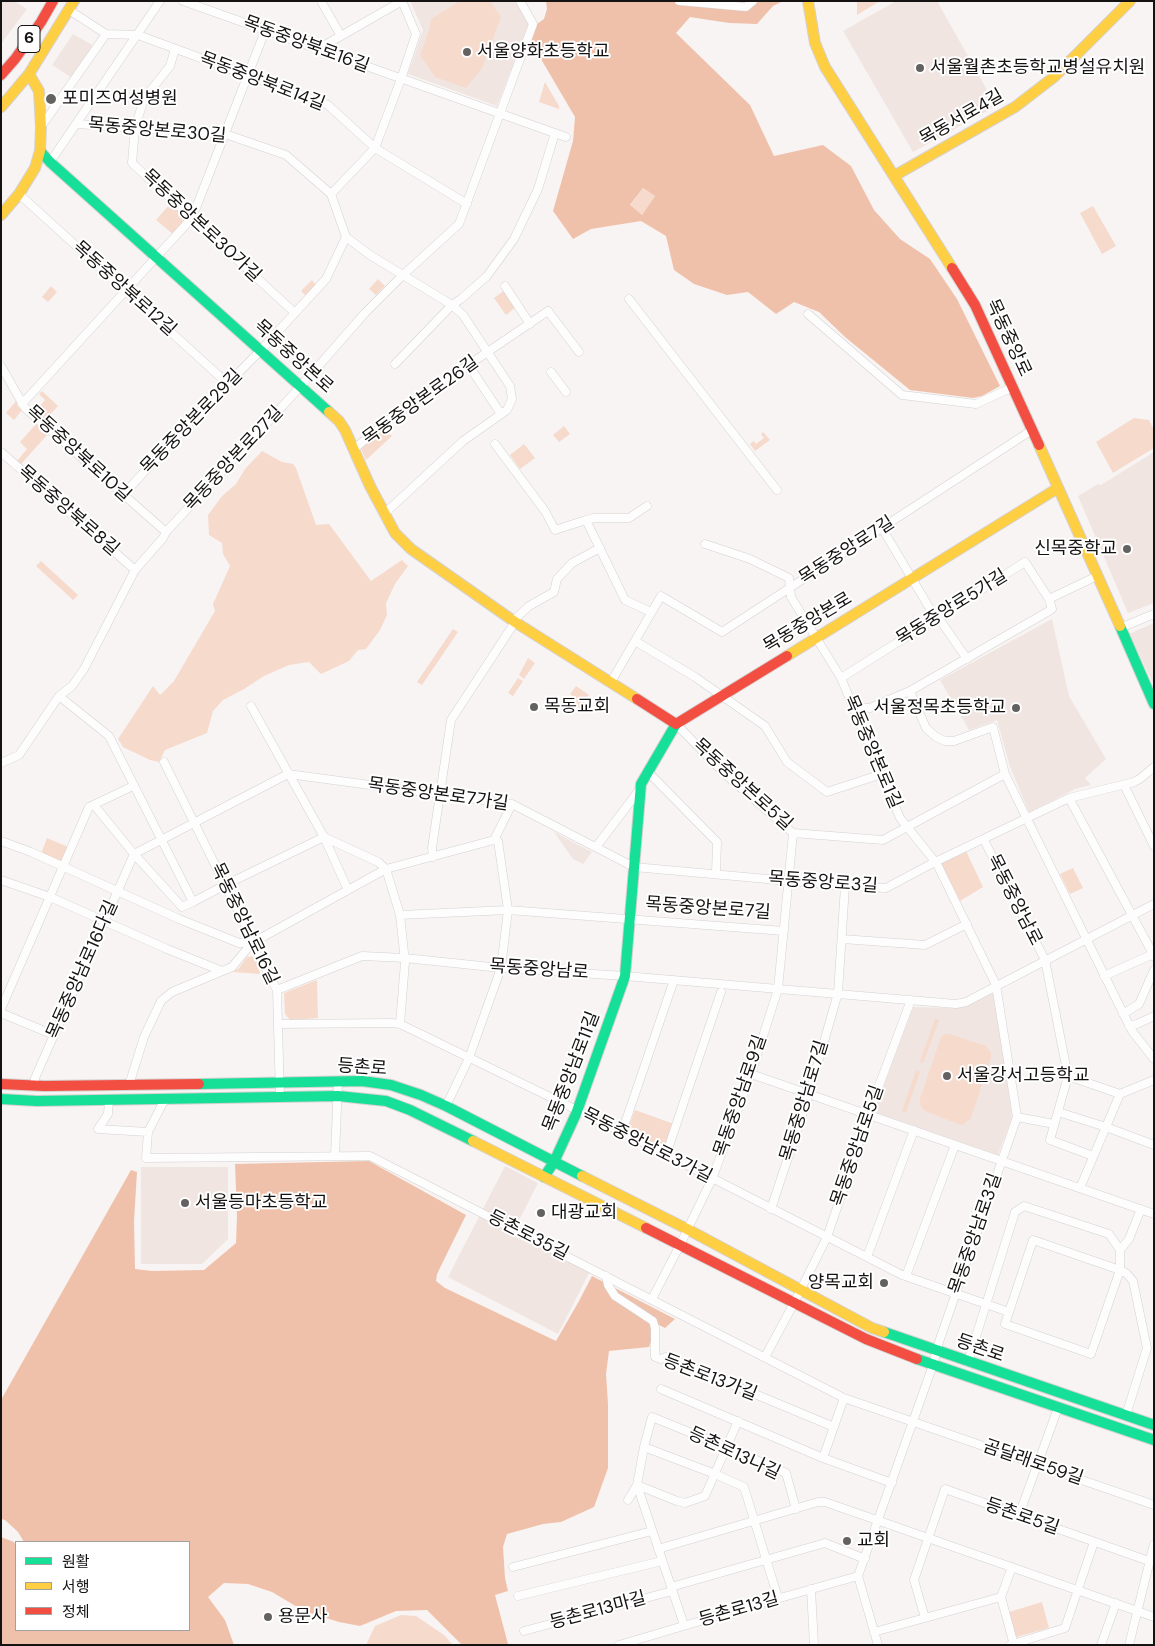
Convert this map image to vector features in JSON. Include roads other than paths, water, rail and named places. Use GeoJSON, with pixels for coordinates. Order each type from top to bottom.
{"type":"FeatureCollection","features":[{"type":"Feature","properties":{"kind":"main road","name":"6"},"geometry":{"type":"LineString","coordinates":[[1,75],[15,59],[41,22],[53,1]]}},
{"type":"Feature","properties":{"kind":"main road","name":"목동중앙로"},"geometry":{"type":"LineString","coordinates":[[808,1],[815,43],[825,67],[975,305],[1154,704]]}},
{"type":"Feature","properties":{"kind":"main road","name":"목동서로4길"},"geometry":{"type":"LineString","coordinates":[[894,176],[1015,107],[1054,77],[1130,1]]}},
{"type":"Feature","properties":{"kind":"main road","name":"6"},"geometry":{"type":"LineString","coordinates":[[1,107],[29,74],[72,6]]}},
{"type":"Feature","properties":{"kind":"main road"},"geometry":{"type":"LineString","coordinates":[[1,215],[19,194],[35,168],[40,151],[39,90],[29,74]]}},
{"type":"Feature","properties":{"kind":"main road","name":"목동중앙본로"},"geometry":{"type":"LineString","coordinates":[[40,151],[339,421],[384,514],[395,533],[411,549],[514,622],[676,724],[1058,488]]}},
{"type":"Feature","properties":{"kind":"main road","name":"목동중앙본로7길"},"geometry":{"type":"LineString","coordinates":[[624,976],[641,784],[676,724]]}},
{"type":"Feature","properties":{"kind":"main road","name":"목동중앙남로11길"},"geometry":{"type":"LineString","coordinates":[[544,1177],[554,1162],[577,1110],[624,976]]}},
{"type":"Feature","properties":{"kind":"main road","name":"등촌로"},"geometry":{"type":"LineString","coordinates":[[1,1084],[34,1086],[362,1082],[391,1085],[446,1106],[687,1229],[872,1328],[1154,1425]]}},
{"type":"Feature","properties":{"kind":"main road","name":"등촌로"},"geometry":{"type":"LineString","coordinates":[[1,1098],[37,1101],[338,1096],[386,1102],[410,1110],[866,1339],[933,1365],[1154,1440]]}},
{"type":"Feature","properties":{"kind":"street"},"geometry":{"type":"LineString","coordinates":[[50,162],[160,1]]}},
{"type":"Feature","properties":{"kind":"street","name":"목동중앙북로16길"},"geometry":{"type":"LineString","coordinates":[[183,1],[566,137]]}},
{"type":"Feature","properties":{"kind":"street"},"geometry":{"type":"LineString","coordinates":[[322,1],[341,36]]}},
{"type":"Feature","properties":{"kind":"street"},"geometry":{"type":"LineString","coordinates":[[318,49],[402,1],[416,34],[375,148],[331,194]]}},
{"type":"Feature","properties":{"kind":"street","name":"목동중앙본로27길"},"geometry":{"type":"LineString","coordinates":[[166,532],[301,386],[365,313],[459,224],[533,24],[520,1]]}},
{"type":"Feature","properties":{"kind":"street"},"geometry":{"type":"LineString","coordinates":[[679,1],[746,7],[753,1]]}},
{"type":"Feature","properties":{"kind":"street"},"geometry":{"type":"LineString","coordinates":[[41,127],[106,34],[72,6]]}},
{"type":"Feature","properties":{"kind":"street"},"geometry":{"type":"LineString","coordinates":[[22,404],[192,218],[265,30]]}},
{"type":"Feature","properties":{"kind":"street","name":"목동중앙북로14길"},"geometry":{"type":"LineString","coordinates":[[106,34],[138,35],[328,105],[375,148],[467,204]]}},
{"type":"Feature","properties":{"kind":"street","name":"목동중앙본로30가길"},"geometry":{"type":"LineString","coordinates":[[175,49],[170,66],[144,99],[136,128],[132,163],[295,313]]}},
{"type":"Feature","properties":{"kind":"street","name":"목동중앙본로30길"},"geometry":{"type":"LineString","coordinates":[[76,124],[225,134],[286,155],[331,194],[346,237]]}},
{"type":"Feature","properties":{"kind":"street"},"geometry":{"type":"LineString","coordinates":[[395,364],[452,304],[461,299],[487,276],[514,239],[538,189],[555,133]]}},
{"type":"Feature","properties":{"kind":"street","name":"목동중앙북로12길"},"geometry":{"type":"LineString","coordinates":[[19,194],[228,384]]}},
{"type":"Feature","properties":{"kind":"street"},"geometry":{"type":"LineString","coordinates":[[261,350],[326,279],[346,237]]}},
{"type":"Feature","properties":{"kind":"street","name":"목동중앙본로26길"},"geometry":{"type":"LineString","coordinates":[[346,237],[370,255],[452,304],[463,315],[488,353]]}},
{"type":"Feature","properties":{"kind":"street"},"geometry":{"type":"LineString","coordinates":[[505,286],[530,324]]}},
{"type":"Feature","properties":{"kind":"street"},"geometry":{"type":"LineString","coordinates":[[630,299],[777,490]]}},
{"type":"Feature","properties":{"kind":"street","name":"목동중앙본로26길"},"geometry":{"type":"LineString","coordinates":[[354,449],[396,414],[548,311],[579,352]]}},
{"type":"Feature","properties":{"kind":"street"},"geometry":{"type":"LineString","coordinates":[[808,314],[902,395],[976,404],[1013,387]]}},
{"type":"Feature","properties":{"kind":"street","name":"목동중앙본로29길"},"geometry":{"type":"LineString","coordinates":[[123,495],[187,425],[261,350]]}},
{"type":"Feature","properties":{"kind":"street"},"geometry":{"type":"LineString","coordinates":[[384,514],[460,444],[507,410],[512,399],[510,386],[488,353]]}},
{"type":"Feature","properties":{"kind":"street","name":"목동중앙북로10길"},"geometry":{"type":"LineString","coordinates":[[1,366],[25,408],[166,532]]}},
{"type":"Feature","properties":{"kind":"street"},"geometry":{"type":"LineString","coordinates":[[469,366],[501,414]]}},
{"type":"Feature","properties":{"kind":"street"},"geometry":{"type":"LineString","coordinates":[[551,372],[566,392]]}},
{"type":"Feature","properties":{"kind":"street","name":"목동중앙로7길"},"geometry":{"type":"LineString","coordinates":[[650,612],[661,596],[722,632],[1032,430]]}},
{"type":"Feature","properties":{"kind":"street"},"geometry":{"type":"LineString","coordinates":[[495,444],[545,511],[555,530],[594,518],[629,518],[647,506]]}},
{"type":"Feature","properties":{"kind":"street","name":"목동중앙북로8길"},"geometry":{"type":"LineString","coordinates":[[1,452],[135,570]]}},
{"type":"Feature","properties":{"kind":"street"},"geometry":{"type":"LineString","coordinates":[[586,520],[625,600],[650,612],[611,682]]}},
{"type":"Feature","properties":{"kind":"street"},"geometry":{"type":"LineString","coordinates":[[882,528],[937,618],[967,659]]}},
{"type":"Feature","properties":{"kind":"street","name":"목동중앙북로8길"},"geometry":{"type":"LineString","coordinates":[[1,764],[19,755],[59,696],[72,686],[84,669],[135,570],[166,532]]}},
{"type":"Feature","properties":{"kind":"street"},"geometry":{"type":"LineString","coordinates":[[705,544],[750,559],[770,568],[789,578],[791,587]]}},
{"type":"Feature","properties":{"kind":"street"},"geometry":{"type":"LineString","coordinates":[[433,857],[432,848],[451,720],[514,622],[529,606],[554,592],[557,579],[572,563],[600,548]]}},
{"type":"Feature","properties":{"kind":"street","name":"목동중앙로5가길"},"geometry":{"type":"LineString","coordinates":[[841,678],[1025,562],[1048,599]]}},
{"type":"Feature","properties":{"kind":"street"},"geometry":{"type":"LineString","coordinates":[[854,707],[870,708],[910,692],[1052,609],[1048,599],[1097,576]]}},
{"type":"Feature","properties":{"kind":"street","name":"목동중앙본로1길"},"geometry":{"type":"LineString","coordinates":[[791,587],[791,596],[841,678],[900,818],[935,862],[967,924]]}},
{"type":"Feature","properties":{"kind":"street"},"geometry":{"type":"LineString","coordinates":[[1120,628],[1154,614]]}},
{"type":"Feature","properties":{"kind":"street"},"geometry":{"type":"LineString","coordinates":[[634,641],[721,695],[765,726],[787,762],[827,792],[882,774]]}},
{"type":"Feature","properties":{"kind":"street"},"geometry":{"type":"LineString","coordinates":[[910,692],[926,728],[936,737],[945,741],[954,741],[993,727],[1005,774],[1132,1032],[1154,1059]]}},
{"type":"Feature","properties":{"kind":"street"},"geometry":{"type":"LineString","coordinates":[[59,696],[109,736],[193,902]]}},
{"type":"Feature","properties":{"kind":"street"},"geometry":{"type":"LineString","coordinates":[[251,706],[324,837],[348,890]]}},
{"type":"Feature","properties":{"kind":"street","name":"목동중앙본로5길"},"geometry":{"type":"LineString","coordinates":[[676,724],[725,774],[793,833],[883,840],[1005,774]]}},
{"type":"Feature","properties":{"kind":"street","name":"목동중앙남로16길"},"geometry":{"type":"LineString","coordinates":[[164,762],[243,921],[252,943],[277,990],[280,1097]]}},
{"type":"Feature","properties":{"kind":"street","name":"목동중앙로3길"},"geometry":{"type":"LineString","coordinates":[[634,867],[886,888],[935,862],[1069,798],[1134,782],[1154,767]]}},
{"type":"Feature","properties":{"kind":"street","name":"목동중앙본로7길"},"geometry":{"type":"LineString","coordinates":[[648,772],[717,842],[716,874]]}},
{"type":"Feature","properties":{"kind":"street"},"geometry":{"type":"LineString","coordinates":[[134,854],[288,774]]}},
{"type":"Feature","properties":{"kind":"street","name":"목동중앙본로7가길"},"geometry":{"type":"LineString","coordinates":[[288,774],[512,804],[634,867]]}},
{"type":"Feature","properties":{"kind":"street"},"geometry":{"type":"LineString","coordinates":[[1124,785],[1154,846]]}},
{"type":"Feature","properties":{"kind":"street"},"geometry":{"type":"LineString","coordinates":[[54,1035],[1,1011],[89,807],[133,786]]}},
{"type":"Feature","properties":{"kind":"street","name":"목동중앙본로7길"},"geometry":{"type":"LineString","coordinates":[[596,847],[641,788]]}},
{"type":"Feature","properties":{"kind":"street"},"geometry":{"type":"LineString","coordinates":[[1069,798],[1153,955],[1104,976]]}},
{"type":"Feature","properties":{"kind":"street"},"geometry":{"type":"LineString","coordinates":[[129,1085],[144,1037],[161,1001],[172,992],[232,967],[252,943],[386,869],[494,840],[512,804]]}},
{"type":"Feature","properties":{"kind":"street"},"geometry":{"type":"LineString","coordinates":[[94,806],[182,907],[324,837]]}},
{"type":"Feature","properties":{"kind":"street","name":"목동중앙남로9길"},"geometry":{"type":"LineString","coordinates":[[687,1229],[712,1179],[751,1074],[778,989],[793,833]]}},
{"type":"Feature","properties":{"kind":"street"},"geometry":{"type":"LineString","coordinates":[[324,837],[378,862],[386,869],[400,915],[405,958],[400,1024]]}},
{"type":"Feature","properties":{"kind":"street"},"geometry":{"type":"LineString","coordinates":[[446,1106],[469,1058],[501,968],[508,910],[498,841],[494,840]]}},
{"type":"Feature","properties":{"kind":"street","name":"목동중앙남로"},"geometry":{"type":"LineString","coordinates":[[984,840],[1045,960],[1068,1076],[1054,1124]]}},
{"type":"Feature","properties":{"kind":"street"},"geometry":{"type":"LineString","coordinates":[[1,841],[63,866],[179,919],[239,943],[252,943]]}},
{"type":"Feature","properties":{"kind":"street","name":"목동중앙남로16다길"},"geometry":{"type":"LineString","coordinates":[[34,1086],[35,1078],[134,854]]}},
{"type":"Feature","properties":{"kind":"street"},"geometry":{"type":"LineString","coordinates":[[1,880],[50,897],[167,949],[222,971]]}},
{"type":"Feature","properties":{"kind":"street"},"geometry":{"type":"LineString","coordinates":[[838,993],[846,886]]}},
{"type":"Feature","properties":{"kind":"street","name":"목동중앙남로"},"geometry":{"type":"LineString","coordinates":[[277,990],[362,956],[956,1004],[966,1002],[1154,904]]}},
{"type":"Feature","properties":{"kind":"street","name":"목동중앙본로7길"},"geometry":{"type":"LineString","coordinates":[[400,915],[508,910],[784,931]]}},
{"type":"Feature","properties":{"kind":"street"},"geometry":{"type":"LineString","coordinates":[[842,939],[925,945],[967,924]]}},
{"type":"Feature","properties":{"kind":"street","name":"목동중앙남로3길"},"geometry":{"type":"LineString","coordinates":[[938,1352],[939,1342],[1017,1116],[996,985],[967,924]]}},
{"type":"Feature","properties":{"kind":"street"},"geometry":{"type":"LineString","coordinates":[[1123,1014],[1139,1004],[1154,970]]}},
{"type":"Feature","properties":{"kind":"street"},"geometry":{"type":"LineString","coordinates":[[622,1132],[674,980]]}},
{"type":"Feature","properties":{"kind":"street"},"geometry":{"type":"LineString","coordinates":[[666,1155],[721,992]]}},
{"type":"Feature","properties":{"kind":"street","name":"목동중앙남로7길"},"geometry":{"type":"LineString","coordinates":[[771,1209],[809,1094],[838,993]]}},
{"type":"Feature","properties":{"kind":"street","name":"목동중앙남로5길"},"geometry":{"type":"LineString","coordinates":[[801,1289],[827,1237],[911,1000]]}},
{"type":"Feature","properties":{"kind":"street"},"geometry":{"type":"LineString","coordinates":[[1129,1026],[1154,1016]]}},
{"type":"Feature","properties":{"kind":"street","name":"목동중앙남로3가길"},"geometry":{"type":"LineString","coordinates":[[278,1024],[400,1024],[622,1132],[906,1276],[1009,1312]]}},
{"type":"Feature","properties":{"kind":"street"},"geometry":{"type":"LineString","coordinates":[[751,1074],[1154,1214]]}},
{"type":"Feature","properties":{"kind":"street"},"geometry":{"type":"LineString","coordinates":[[1068,1076],[1120,1094],[1154,1080]]}},
{"type":"Feature","properties":{"kind":"street"},"geometry":{"type":"LineString","coordinates":[[335,1156],[338,1082]]}},
{"type":"Feature","properties":{"kind":"street"},"geometry":{"type":"LineString","coordinates":[[1080,1188],[1120,1094]]}},
{"type":"Feature","properties":{"kind":"street","name":"등촌로35길"},"geometry":{"type":"LineString","coordinates":[[165,1099],[148,1132],[146,1158],[370,1156],[844,1398],[913,1422]]}},
{"type":"Feature","properties":{"kind":"street"},"geometry":{"type":"LineString","coordinates":[[109,1100],[108,1114],[98,1129],[148,1132]]}},
{"type":"Feature","properties":{"kind":"street"},"geometry":{"type":"LineString","coordinates":[[1058,1112],[1106,1126],[1154,1145]]}},
{"type":"Feature","properties":{"kind":"street"},"geometry":{"type":"LineString","coordinates":[[1017,1116],[1054,1124],[1050,1140],[1094,1156]]}},
{"type":"Feature","properties":{"kind":"street"},"geometry":{"type":"LineString","coordinates":[[867,1257],[914,1130]]}},
{"type":"Feature","properties":{"kind":"street"},"geometry":{"type":"LineString","coordinates":[[906,1276],[955,1145]]}},
{"type":"Feature","properties":{"kind":"street"},"geometry":{"type":"LineString","coordinates":[[968,1362],[1015,1212],[1024,1206],[1109,1234],[1120,1250],[1120,1270],[1090,1354],[1005,1324],[1033,1240],[1120,1270],[1127,1274],[1133,1281],[1147,1348],[1126,1415]]}},
{"type":"Feature","properties":{"kind":"street"},"geometry":{"type":"LineString","coordinates":[[1120,1250],[1129,1239],[1141,1209]]}},
{"type":"Feature","properties":{"kind":"street"},"geometry":{"type":"LineString","coordinates":[[652,1299],[687,1229]]}},
{"type":"Feature","properties":{"kind":"street","name":"등촌로13가길"},"geometry":{"type":"LineString","coordinates":[[606,1276],[608,1285],[615,1296],[653,1321],[656,1328],[655,1357],[661,1360],[666,1357],[834,1427]]}},
{"type":"Feature","properties":{"kind":"street"},"geometry":{"type":"LineString","coordinates":[[765,1357],[801,1289]]}},
{"type":"Feature","properties":{"kind":"street"},"geometry":{"type":"LineString","coordinates":[[878,1645],[858,1576],[938,1352]]}},
{"type":"Feature","properties":{"kind":"street","name":"등촌로13가길"},"geometry":{"type":"LineString","coordinates":[[661,1389],[823,1458],[892,1483]]}},
{"type":"Feature","properties":{"kind":"street"},"geometry":{"type":"LineString","coordinates":[[823,1458],[844,1398]]}},
{"type":"Feature","properties":{"kind":"street"},"geometry":{"type":"LineString","coordinates":[[1019,1516],[1058,1408]]}},
{"type":"Feature","properties":{"kind":"street","name":"등촌로13나길"},"geometry":{"type":"LineString","coordinates":[[778,1598],[744,1487],[644,1447],[652,1417],[786,1473],[796,1509]]}},
{"type":"Feature","properties":{"kind":"street"},"geometry":{"type":"LineString","coordinates":[[637,1484],[685,1503],[705,1496],[738,1421]]}},
{"type":"Feature","properties":{"kind":"street","name":"곰달래로59길"},"geometry":{"type":"LineString","coordinates":[[913,1422],[1154,1505]]}},
{"type":"Feature","properties":{"kind":"street"},"geometry":{"type":"LineString","coordinates":[[628,1500],[637,1484],[644,1447]]}},
{"type":"Feature","properties":{"kind":"street"},"geometry":{"type":"LineString","coordinates":[[637,1484],[684,1625]]}},
{"type":"Feature","properties":{"kind":"street","name":"등촌로5길"},"geometry":{"type":"LineString","coordinates":[[927,1538],[945,1489],[1149,1561]]}},
{"type":"Feature","properties":{"kind":"street"},"geometry":{"type":"LineString","coordinates":[[658,1549],[818,1502],[825,1502],[1154,1617]]}},
{"type":"Feature","properties":{"kind":"street"},"geometry":{"type":"LineString","coordinates":[[513,1567],[652,1531]]}},
{"type":"Feature","properties":{"kind":"street"},"geometry":{"type":"LineString","coordinates":[[925,1618],[914,1580],[927,1538]]}},
{"type":"Feature","properties":{"kind":"street"},"geometry":{"type":"LineString","coordinates":[[1012,1568],[1001,1597],[1013,1644],[1065,1628],[1094,1542]]}},
{"type":"Feature","properties":{"kind":"street"},"geometry":{"type":"LineString","coordinates":[[672,1589],[825,1543],[865,1559]]}},
{"type":"Feature","properties":{"kind":"street"},"geometry":{"type":"LineString","coordinates":[[1129,1645],[1154,1544]]}},
{"type":"Feature","properties":{"kind":"street","name":"등촌로13마길"},"geometry":{"type":"LineString","coordinates":[[518,1596],[662,1561]]}},
{"type":"Feature","properties":{"kind":"street","name":"등촌로13길"},"geometry":{"type":"LineString","coordinates":[[622,1644],[858,1576]]}},
{"type":"Feature","properties":{"kind":"street","name":"등촌로13마길"},"geometry":{"type":"LineString","coordinates":[[524,1631],[672,1589]]}},
{"type":"Feature","properties":{"kind":"street"},"geometry":{"type":"LineString","coordinates":[[811,1589],[814,1645]]}},
{"type":"Feature","properties":{"kind":"street"},"geometry":{"type":"LineString","coordinates":[[874,1632],[1001,1597]]}},
{"type":"Feature","properties":{"kind":"street"},"geometry":{"type":"LineString","coordinates":[[1101,1645],[1116,1603]]}},
{"type":"Feature","properties":{"kind":"place","name":"서울양화초등학교"},"geometry":{"type":"Point","coordinates":[467,52]}},
{"type":"Feature","properties":{"kind":"place","name":"서울월촌초등학교병설유치원"},"geometry":{"type":"Point","coordinates":[920,68]}},
{"type":"Feature","properties":{"kind":"place","name":"포미즈여성병원"},"geometry":{"type":"Point","coordinates":[51,99]}},
{"type":"Feature","properties":{"kind":"place","name":"신목중학교"},"geometry":{"type":"Point","coordinates":[1127,549]}},
{"type":"Feature","properties":{"kind":"place","name":"목동교회"},"geometry":{"type":"Point","coordinates":[534,707]}},
{"type":"Feature","properties":{"kind":"place","name":"서울정목초등학교"},"geometry":{"type":"Point","coordinates":[1016,708]}},
{"type":"Feature","properties":{"kind":"place","name":"서울강서고등학교"},"geometry":{"type":"Point","coordinates":[947,1076]}},
{"type":"Feature","properties":{"kind":"place","name":"서울등마초등학교"},"geometry":{"type":"Point","coordinates":[185,1203]}},
{"type":"Feature","properties":{"kind":"place","name":"대광교회"},"geometry":{"type":"Point","coordinates":[541,1213]}},
{"type":"Feature","properties":{"kind":"place","name":"양목교회"},"geometry":{"type":"Point","coordinates":[884,1283]}},
{"type":"Feature","properties":{"kind":"place","name":"교회"},"geometry":{"type":"Point","coordinates":[847,1541]}},
{"type":"Feature","properties":{"kind":"place","name":"용문사"},"geometry":{"type":"Point","coordinates":[268,1617]}}]}
